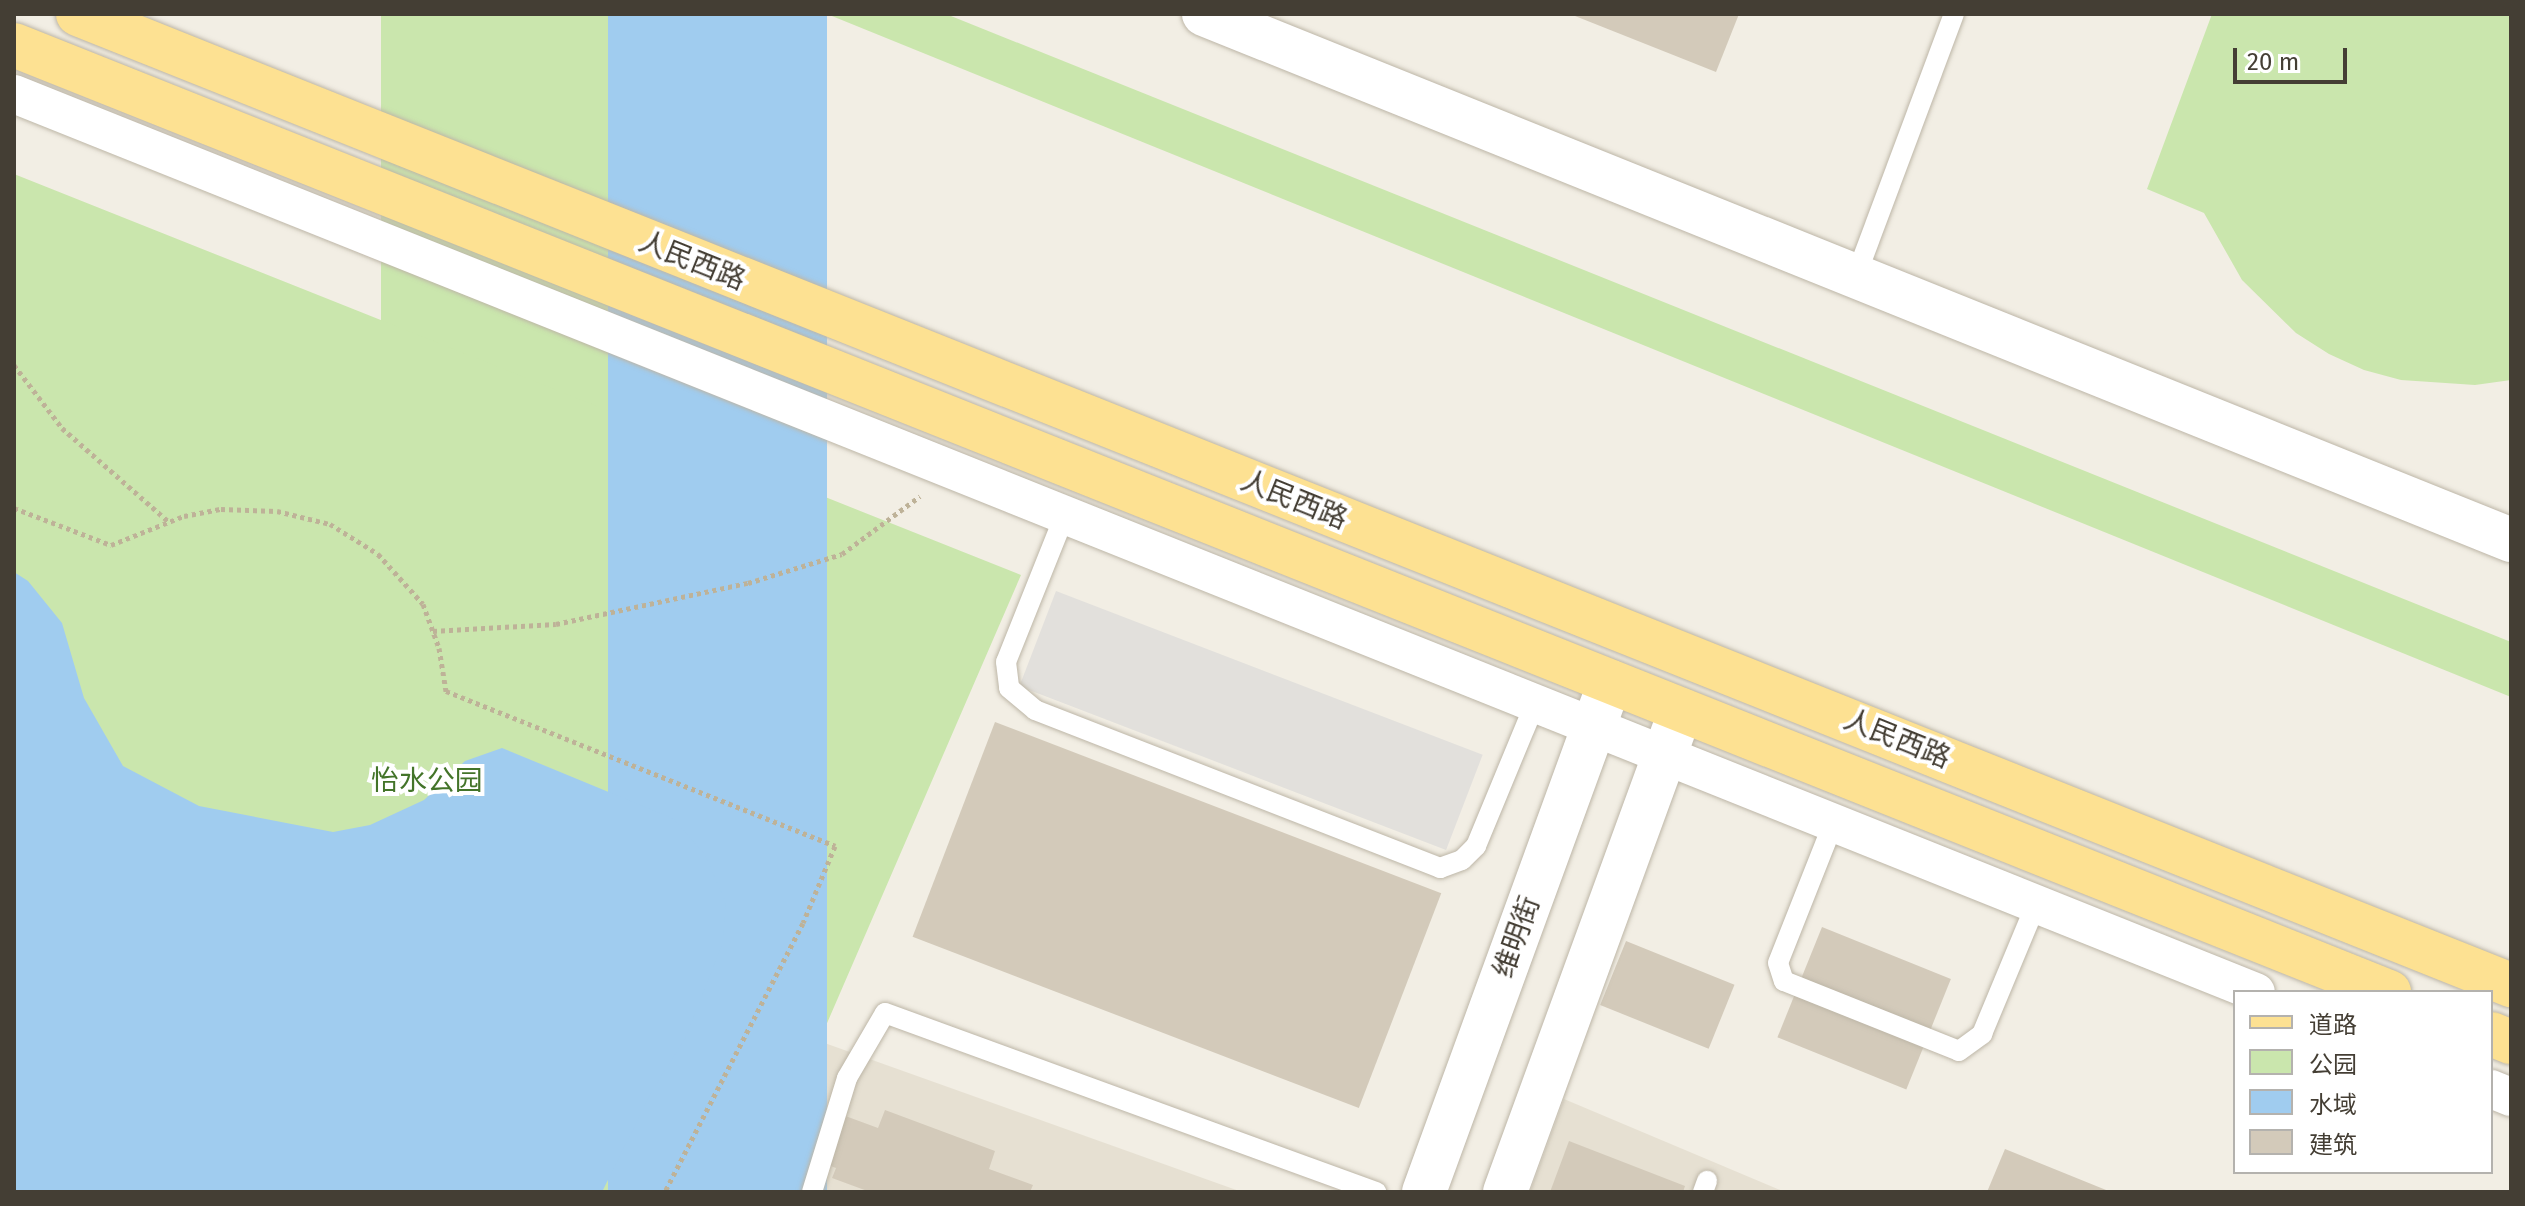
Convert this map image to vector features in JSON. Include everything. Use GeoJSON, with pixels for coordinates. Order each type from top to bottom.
{"type":"FeatureCollection","features":[{"type":"Feature","properties":{"kind":"main road","name":"人民西路"},"geometry":{"type":"LineString","coordinates":[[78,14],[2511,985]]}},
{"type":"Feature","properties":{"kind":"main road","name":"人民西路"},"geometry":{"type":"LineString","coordinates":[[14,45],[2384,990]]}},
{"type":"Feature","properties":{"kind":"street"},"geometry":{"type":"LineString","coordinates":[[1204,14],[2511,540]]}},
{"type":"Feature","properties":{"kind":"street"},"geometry":{"type":"LineString","coordinates":[[14,94],[1534,706],[2251,990]]}},
{"type":"Feature","properties":{"kind":"street","name":"维明街"},"geometry":{"type":"LineString","coordinates":[[1424,1192],[1610,682]]}},
{"type":"Feature","properties":{"kind":"street"},"geometry":{"type":"LineString","coordinates":[[1505,1192],[1681,710]]}},
{"type":"Feature","properties":{"kind":"lane"},"geometry":{"type":"LineString","coordinates":[[1856,276],[1954,14]]}},
{"type":"Feature","properties":{"kind":"lane"},"geometry":{"type":"LineString","coordinates":[[1064,517],[1006,662],[1009,688],[1035,710],[1440,868],[1462,860],[1476,846],[1534,706]]}},
{"type":"Feature","properties":{"kind":"lane"},"geometry":{"type":"LineString","coordinates":[[1833,824],[1778,963],[1784,981],[1959,1051],[1982,1034],[2036,904]]}},
{"type":"Feature","properties":{"kind":"lane"},"geometry":{"type":"LineString","coordinates":[[812,1192],[847,1078],[885,1013],[1376,1192]]}},
{"type":"Feature","properties":{"kind":"path"},"geometry":{"type":"LineString","coordinates":[[14,365],[62,428],[169,522]]}},
{"type":"Feature","properties":{"kind":"path"},"geometry":{"type":"LineString","coordinates":[[433,631],[556,624],[761,579],[842,554],[953,472]]}},
{"type":"Feature","properties":{"kind":"path"},"geometry":{"type":"LineString","coordinates":[[14,508],[111,545],[169,522],[221,509],[277,511],[330,524],[378,554],[423,604],[433,631],[446,691],[835,846],[803,923],[665,1192]]}},
{"type":"Feature","properties":{"kind":"shaded area"},"geometry":{"type":"Polygon","coordinates":[[[1056,591],[1483,755],[1446,850],[1019,686],[1056,591]]]}},
{"type":"Feature","properties":{"kind":"shaded area"},"geometry":{"type":"Polygon","coordinates":[[[819,1041],[1242,1192],[772,1192],[802,1081],[819,1041]]]}},
{"type":"Feature","properties":{"kind":"shaded area"},"geometry":{"type":"Polygon","coordinates":[[[1564,1099],[1785,1192],[1530,1192],[1564,1099]]]}},
{"type":"Feature","properties":{"kind":"green space"},"geometry":{"type":"Polygon","coordinates":[[[381,14],[608,14],[608,1192],[381,1192],[381,14]]]}},
{"type":"Feature","properties":{"kind":"green space"},"geometry":{"type":"Polygon","coordinates":[[[827,14],[946,14],[2511,642],[2511,697],[827,14]]]}},
{"type":"Feature","properties":{"kind":"green space"},"geometry":{"type":"Polygon","coordinates":[[[2212,14],[2511,14],[2511,380],[2475,385],[2401,380],[2364,370],[2329,354],[2296,333],[2242,280],[2204,213],[2147,189],[2212,14]]]}},
{"type":"Feature","properties":{"kind":"green space","name":"怡水公园"},"geometry":{"type":"Polygon","coordinates":[[[14,174],[1021,575],[802,1081],[772,1192],[14,1192],[14,174]]]}},
{"type":"Feature","properties":{"kind":"water"},"geometry":{"type":"Polygon","coordinates":[[[608,14],[827,14],[827,1192],[608,1192],[608,14]]]}},
{"type":"Feature","properties":{"kind":"water"},"geometry":{"type":"Polygon","coordinates":[[[14,572],[28,581],[62,623],[84,698],[123,766],[199,806],[333,832],[370,825],[424,800],[465,761],[502,748],[674,819],[705,855],[726,903],[723,942],[685,1039],[654,1087],[602,1192],[14,1192],[14,572]]]}},
{"type":"Feature","properties":{"kind":"building"},"geometry":{"type":"Polygon","coordinates":[[[1570,14],[1739,14],[1716,72],[1570,14]]]}},
{"type":"Feature","properties":{"kind":"building"},"geometry":{"type":"Polygon","coordinates":[[[995,722],[1441,893],[1359,1108],[913,937],[995,722]]]}},
{"type":"Feature","properties":{"kind":"building"},"geometry":{"type":"Polygon","coordinates":[[[1822,927],[1951,979],[1906,1089],[1777,1037],[1822,927]]]}},
{"type":"Feature","properties":{"kind":"building"},"geometry":{"type":"Polygon","coordinates":[[[1626,941],[1734,985],[1709,1049],[1600,1005],[1626,941]]]}},
{"type":"Feature","properties":{"kind":"building"},"geometry":{"type":"Polygon","coordinates":[[[885,1110],[995,1151],[989,1169],[1033,1185],[1030,1192],[870,1192],[832,1178],[836,1168],[822,1163],[840,1114],[878,1128],[885,1110]]]}},
{"type":"Feature","properties":{"kind":"building"},"geometry":{"type":"Polygon","coordinates":[[[1569,1141],[1685,1186],[1683,1192],[1550,1192],[1569,1141]]]}},
{"type":"Feature","properties":{"kind":"building"},"geometry":{"type":"Polygon","coordinates":[[[2005,1149],[2111,1192],[1987,1192],[2005,1149]]]}}]}
